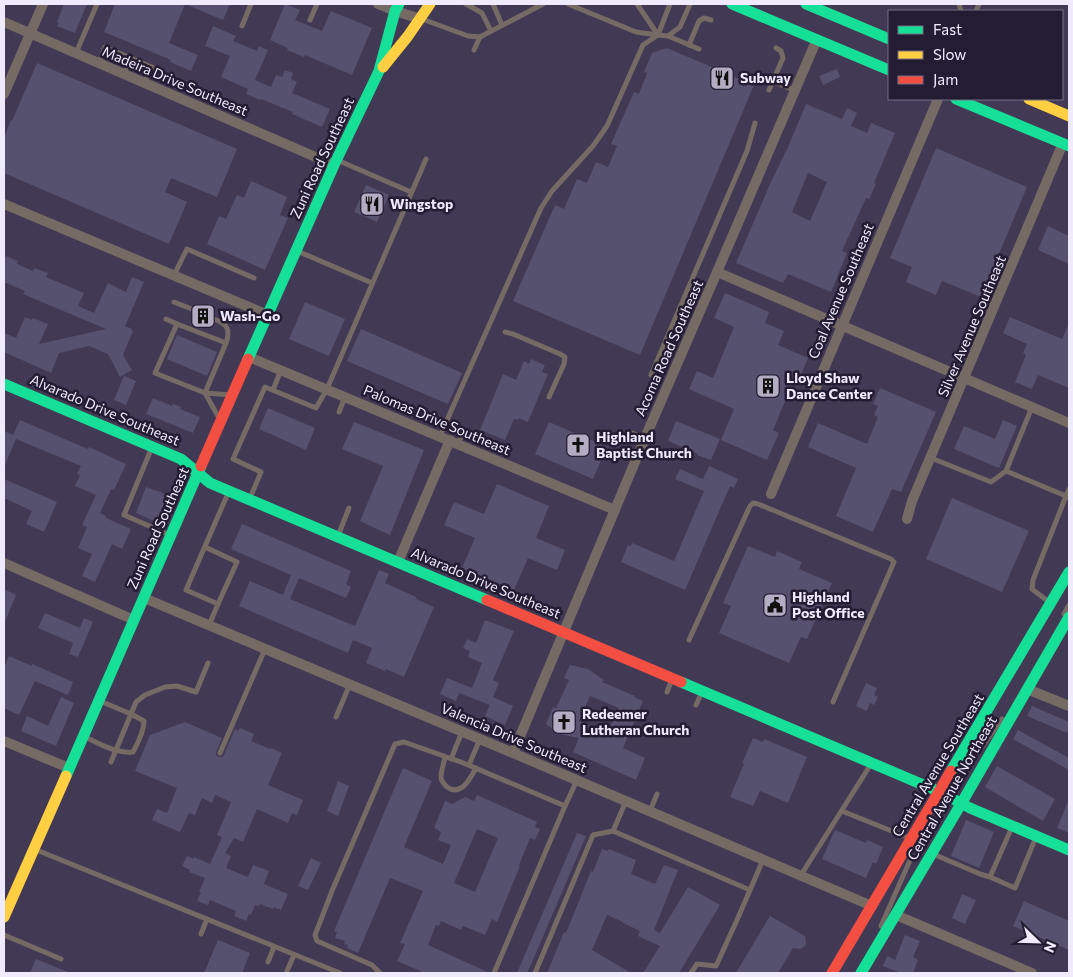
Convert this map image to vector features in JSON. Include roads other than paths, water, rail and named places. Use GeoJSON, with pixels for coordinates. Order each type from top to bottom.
{"type":"FeatureCollection","features":[{"type":"Feature","properties":{"kind":"street"},"geometry":{"type":"LineString","coordinates":[[4,94],[43,4]]}},
{"type":"Feature","properties":{"kind":"street"},"geometry":{"type":"LineString","coordinates":[[378,4],[397,7],[421,18]]}},
{"type":"Feature","properties":{"kind":"street","name":"Zuni Road Southeast"},"geometry":{"type":"LineString","coordinates":[[379,71],[408,36],[430,4]]}},
{"type":"Feature","properties":{"kind":"street"},"geometry":{"type":"LineString","coordinates":[[732,4],[888,70]]}},
{"type":"Feature","properties":{"kind":"street"},"geometry":{"type":"LineString","coordinates":[[806,4],[888,39]]}},
{"type":"Feature","properties":{"kind":"street","name":"Zuni Road Southeast"},"geometry":{"type":"LineString","coordinates":[[4,917],[248,357],[335,162],[379,71],[397,7]]}},
{"type":"Feature","properties":{"kind":"street","name":"Madeira Drive Southeast"},"geometry":{"type":"LineString","coordinates":[[4,22],[144,83],[335,162]]}},
{"type":"Feature","properties":{"kind":"street","name":"Acoma Road Southeast"},"geometry":{"type":"LineString","coordinates":[[513,753],[614,510],[817,39]]}},
{"type":"Feature","properties":{"kind":"street","name":"Coal Avenue Southeast"},"geometry":{"type":"LineString","coordinates":[[771,494],[938,100]]}},
{"type":"Feature","properties":{"kind":"street"},"geometry":{"type":"LineString","coordinates":[[958,100],[1066,145]]}},
{"type":"Feature","properties":{"kind":"street"},"geometry":{"type":"LineString","coordinates":[[1032,100],[1069,116]]}},
{"type":"Feature","properties":{"kind":"street","name":"Silver Avenue Southeast"},"geometry":{"type":"LineString","coordinates":[[907,519],[912,501],[964,378],[1066,145]]}},
{"type":"Feature","properties":{"kind":"street"},"geometry":{"type":"LineString","coordinates":[[4,204],[268,315]]}},
{"type":"Feature","properties":{"kind":"street"},"geometry":{"type":"LineString","coordinates":[[717,272],[1069,422]]}},
{"type":"Feature","properties":{"kind":"street","name":"Palomas Drive Southeast"},"geometry":{"type":"LineString","coordinates":[[248,357],[614,510]]}},
{"type":"Feature","properties":{"kind":"street","name":"Alvarado Drive Southeast"},"geometry":{"type":"LineString","coordinates":[[4,384],[181,459],[210,483],[940,792],[961,804],[1069,850]]}},
{"type":"Feature","properties":{"kind":"street"},"geometry":{"type":"LineString","coordinates":[[398,562],[450,440]]}},
{"type":"Feature","properties":{"kind":"street"},"geometry":{"type":"LineString","coordinates":[[4,564],[134,620]]}},
{"type":"Feature","properties":{"kind":"street","name":"Central Avenue Southeast"},"geometry":{"type":"LineString","coordinates":[[832,973],[1069,572]]}},
{"type":"Feature","properties":{"kind":"street","name":"Valencia Drive Southeast"},"geometry":{"type":"LineString","coordinates":[[144,598],[480,738],[872,906]]}},
{"type":"Feature","properties":{"kind":"street","name":"Central Avenue Northeast"},"geometry":{"type":"LineString","coordinates":[[861,973],[1069,617]]}},
{"type":"Feature","properties":{"kind":"street"},"geometry":{"type":"LineString","coordinates":[[1027,689],[1069,706]]}},
{"type":"Feature","properties":{"kind":"street"},"geometry":{"type":"LineString","coordinates":[[4,741],[69,768]]}},
{"type":"Feature","properties":{"kind":"street"},"geometry":{"type":"LineString","coordinates":[[896,915],[1032,973]]}},
{"type":"Feature","properties":{"kind":"lane"},"geometry":{"type":"LineString","coordinates":[[76,53],[97,4]]}},
{"type":"Feature","properties":{"kind":"lane"},"geometry":{"type":"LineString","coordinates":[[242,26],[251,4]]}},
{"type":"Feature","properties":{"kind":"lane"},"geometry":{"type":"LineString","coordinates":[[310,20],[317,4]]}},
{"type":"Feature","properties":{"kind":"lane"},"geometry":{"type":"LineString","coordinates":[[466,4],[482,13],[491,31]]}},
{"type":"Feature","properties":{"kind":"lane"},"geometry":{"type":"LineString","coordinates":[[493,4],[502,25]]}},
{"type":"Feature","properties":{"kind":"lane"},"geometry":{"type":"LineString","coordinates":[[421,18],[468,36],[480,37],[543,4]]}},
{"type":"Feature","properties":{"kind":"lane"},"geometry":{"type":"LineString","coordinates":[[568,4],[636,32],[668,36],[699,49]]}},
{"type":"Feature","properties":{"kind":"lane"},"geometry":{"type":"LineString","coordinates":[[637,4],[658,35]]}},
{"type":"Feature","properties":{"kind":"lane"},"geometry":{"type":"LineString","coordinates":[[450,440],[540,208],[552,191],[593,146],[607,126],[643,45],[658,35],[670,4]]}},
{"type":"Feature","properties":{"kind":"lane"},"geometry":{"type":"LineString","coordinates":[[668,36],[680,27],[690,4]]}},
{"type":"Feature","properties":{"kind":"lane"},"geometry":{"type":"LineString","coordinates":[[689,45],[698,21],[704,18],[711,20]]}},
{"type":"Feature","properties":{"kind":"lane"},"geometry":{"type":"LineString","coordinates":[[474,50],[480,37]]}},
{"type":"Feature","properties":{"kind":"lane"},"geometry":{"type":"LineString","coordinates":[[99,63],[105,47],[162,72]]}},
{"type":"Feature","properties":{"kind":"lane"},"geometry":{"type":"LineString","coordinates":[[770,90],[783,58],[781,51],[776,48]]}},
{"type":"Feature","properties":{"kind":"lane"},"geometry":{"type":"LineString","coordinates":[[124,74],[130,58]]}},
{"type":"Feature","properties":{"kind":"lane"},"geometry":{"type":"LineString","coordinates":[[144,83],[151,67]]}},
{"type":"Feature","properties":{"kind":"lane"},"geometry":{"type":"LineString","coordinates":[[765,78],[794,90]]}},
{"type":"Feature","properties":{"kind":"lane"},"geometry":{"type":"LineString","coordinates":[[651,375],[744,159],[755,123]]}},
{"type":"Feature","properties":{"kind":"lane"},"geometry":{"type":"LineString","coordinates":[[250,499],[261,472],[233,459],[265,387],[316,408],[426,159]]}},
{"type":"Feature","properties":{"kind":"lane"},"geometry":{"type":"LineString","coordinates":[[335,162],[411,192]]}},
{"type":"Feature","properties":{"kind":"lane"},"geometry":{"type":"LineString","coordinates":[[174,275],[187,249],[254,278]]}},
{"type":"Feature","properties":{"kind":"lane"},"geometry":{"type":"LineString","coordinates":[[296,251],[372,283]]}},
{"type":"Feature","properties":{"kind":"lane"},"geometry":{"type":"LineString","coordinates":[[174,302],[194,310]]}},
{"type":"Feature","properties":{"kind":"lane"},"geometry":{"type":"LineString","coordinates":[[166,319],[226,343]]}},
{"type":"Feature","properties":{"kind":"lane"},"geometry":{"type":"LineString","coordinates":[[205,393],[229,335],[229,331],[223,323],[214,319]]}},
{"type":"Feature","properties":{"kind":"lane"},"geometry":{"type":"LineString","coordinates":[[177,324],[156,373],[205,393],[232,395]]}},
{"type":"Feature","properties":{"kind":"lane"},"geometry":{"type":"LineString","coordinates":[[506,332],[560,354],[565,358],[549,398]]}},
{"type":"Feature","properties":{"kind":"lane"},"geometry":{"type":"LineString","coordinates":[[273,390],[281,370]]}},
{"type":"Feature","properties":{"kind":"lane"},"geometry":{"type":"LineString","coordinates":[[205,393],[221,421]]}},
{"type":"Feature","properties":{"kind":"lane"},"geometry":{"type":"LineString","coordinates":[[339,412],[345,397]]}},
{"type":"Feature","properties":{"kind":"lane"},"geometry":{"type":"LineString","coordinates":[[931,458],[990,482],[1006,472],[1032,407]]}},
{"type":"Feature","properties":{"kind":"lane"},"geometry":{"type":"LineString","coordinates":[[450,440],[463,432]]}},
{"type":"Feature","properties":{"kind":"lane"},"geometry":{"type":"LineString","coordinates":[[632,433],[645,438]]}},
{"type":"Feature","properties":{"kind":"lane"},"geometry":{"type":"LineString","coordinates":[[152,446],[124,515],[171,536]]}},
{"type":"Feature","properties":{"kind":"lane"},"geometry":{"type":"LineString","coordinates":[[1006,472],[1068,497]]}},
{"type":"Feature","properties":{"kind":"lane"},"geometry":{"type":"LineString","coordinates":[[1051,603],[1032,589],[1033,580],[1068,497],[1069,488]]}},
{"type":"Feature","properties":{"kind":"lane"},"geometry":{"type":"LineString","coordinates":[[218,604],[186,590],[229,491]]}},
{"type":"Feature","properties":{"kind":"lane"},"geometry":{"type":"LineString","coordinates":[[689,640],[753,503],[861,545],[894,562],[833,702]]}},
{"type":"Feature","properties":{"kind":"lane"},"geometry":{"type":"LineString","coordinates":[[337,536],[349,508]]}},
{"type":"Feature","properties":{"kind":"lane"},"geometry":{"type":"LineString","coordinates":[[205,546],[237,562],[209,625]]}},
{"type":"Feature","properties":{"kind":"lane"},"geometry":{"type":"LineString","coordinates":[[1045,646],[1069,605]]}},
{"type":"Feature","properties":{"kind":"lane"},"geometry":{"type":"LineString","coordinates":[[220,753],[265,648]]}},
{"type":"Feature","properties":{"kind":"lane"},"geometry":{"type":"LineString","coordinates":[[111,762],[136,702],[145,694],[165,687],[176,686],[196,692],[208,663]]}},
{"type":"Feature","properties":{"kind":"lane"},"geometry":{"type":"LineString","coordinates":[[667,692],[672,679]]}},
{"type":"Feature","properties":{"kind":"lane"},"geometry":{"type":"LineString","coordinates":[[336,717],[350,684]]}},
{"type":"Feature","properties":{"kind":"lane"},"geometry":{"type":"LineString","coordinates":[[696,705],[702,692]]}},
{"type":"Feature","properties":{"kind":"lane"},"geometry":{"type":"LineString","coordinates":[[83,736],[126,753],[133,752],[135,748],[144,727],[144,721],[99,700]]}},
{"type":"Feature","properties":{"kind":"lane","name":"Central Avenue Southeast"},"geometry":{"type":"LineString","coordinates":[[982,746],[1007,710]]}},
{"type":"Feature","properties":{"kind":"lane"},"geometry":{"type":"LineString","coordinates":[[463,731],[448,758],[441,777],[445,786],[453,790],[461,789],[468,782],[476,768]]}},
{"type":"Feature","properties":{"kind":"lane"},"geometry":{"type":"LineString","coordinates":[[468,765],[480,738]]}},
{"type":"Feature","properties":{"kind":"lane"},"geometry":{"type":"LineString","coordinates":[[380,973],[372,966],[318,941],[314,935],[395,744],[404,742],[468,765],[565,806]]}},
{"type":"Feature","properties":{"kind":"lane"},"geometry":{"type":"LineString","coordinates":[[801,875],[872,764]]}},
{"type":"Feature","properties":{"kind":"lane"},"geometry":{"type":"LineString","coordinates":[[494,973],[577,780]]}},
{"type":"Feature","properties":{"kind":"lane"},"geometry":{"type":"LineString","coordinates":[[650,811],[657,794]]}},
{"type":"Feature","properties":{"kind":"lane"},"geometry":{"type":"LineString","coordinates":[[613,831],[626,801]]}},
{"type":"Feature","properties":{"kind":"lane"},"geometry":{"type":"LineString","coordinates":[[842,811],[912,839]]}},
{"type":"Feature","properties":{"kind":"lane"},"geometry":{"type":"LineString","coordinates":[[990,877],[1012,826]]}},
{"type":"Feature","properties":{"kind":"lane"},"geometry":{"type":"LineString","coordinates":[[535,973],[593,835],[613,831],[750,890]]}},
{"type":"Feature","properties":{"kind":"lane"},"geometry":{"type":"LineString","coordinates":[[932,853],[1015,888],[1037,837]]}},
{"type":"Feature","properties":{"kind":"lane"},"geometry":{"type":"LineString","coordinates":[[34,849],[340,973]]}},
{"type":"Feature","properties":{"kind":"lane","name":"Central Avenue Northeast"},"geometry":{"type":"LineString","coordinates":[[877,932],[912,858]]}},
{"type":"Feature","properties":{"kind":"lane"},"geometry":{"type":"LineString","coordinates":[[691,973],[697,964],[716,966],[763,859]]}},
{"type":"Feature","properties":{"kind":"lane"},"geometry":{"type":"LineString","coordinates":[[201,934],[207,919]]}},
{"type":"Feature","properties":{"kind":"lane"},"geometry":{"type":"LineString","coordinates":[[4,935],[61,959]]}},
{"type":"Feature","properties":{"kind":"lane"},"geometry":{"type":"LineString","coordinates":[[268,962],[274,946]]}},
{"type":"Feature","properties":{"kind":"lane"},"geometry":{"type":"LineString","coordinates":[[287,971],[294,955]]}},
{"type":"Feature","properties":{"kind":"place","name":"Subway"},"geometry":{"type":"Point","coordinates":[722,78]}},
{"type":"Feature","properties":{"kind":"place","name":"Wingstop"},"geometry":{"type":"Point","coordinates":[372,204]}},
{"type":"Feature","properties":{"kind":"place","name":"Wash-Go"},"geometry":{"type":"Point","coordinates":[203,316]}},
{"type":"Feature","properties":{"kind":"place","name":"Lloyd Shaw Dance Center"},"geometry":{"type":"Point","coordinates":[768,386]}},
{"type":"Feature","properties":{"kind":"place","name":"Highland Baptist Church"},"geometry":{"type":"Point","coordinates":[578,445]}},
{"type":"Feature","properties":{"kind":"place","name":"Highland Post Office"},"geometry":{"type":"Point","coordinates":[775,605]}},
{"type":"Feature","properties":{"kind":"place","name":"Redeemer Lutheran Church"},"geometry":{"type":"Point","coordinates":[564,722]}}]}
